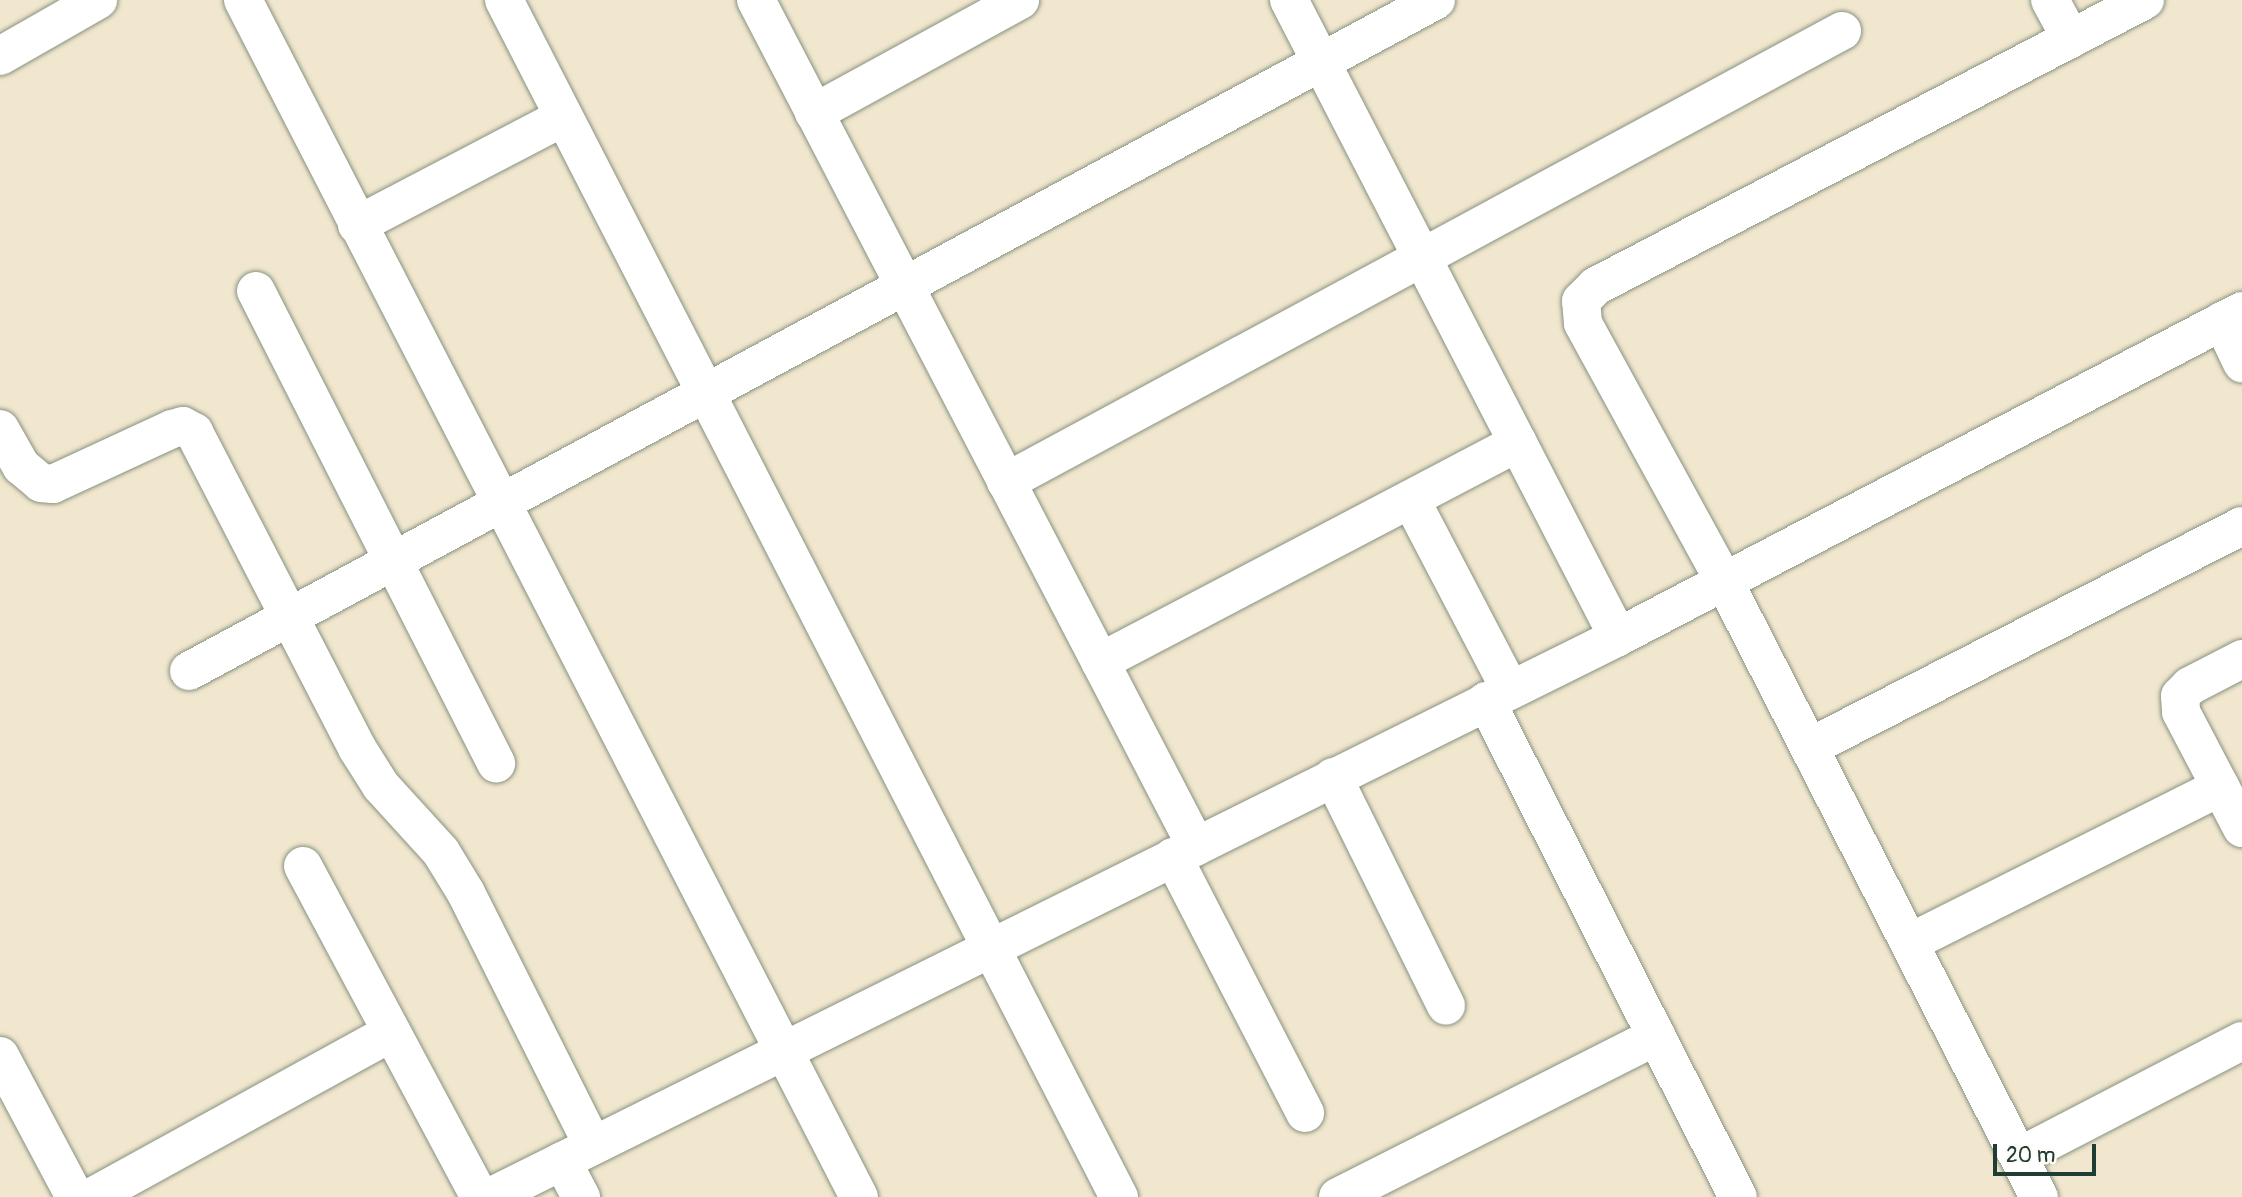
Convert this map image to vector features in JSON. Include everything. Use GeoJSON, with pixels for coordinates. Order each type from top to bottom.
{"type":"FeatureCollection","features":[{"type":"Feature","properties":{"kind":"street"},"geometry":{"type":"LineString","coordinates":[[0,56],[98,0]]}},
{"type":"Feature","properties":{"kind":"street"},"geometry":{"type":"LineString","coordinates":[[243,0],[499,503],[859,1197]]}},
{"type":"Feature","properties":{"kind":"street"},"geometry":{"type":"LineString","coordinates":[[504,0],[1119,1197]]}},
{"type":"Feature","properties":{"kind":"street"},"geometry":{"type":"LineString","coordinates":[[756,0],[1100,663],[1305,1113]]}},
{"type":"Feature","properties":{"kind":"street"},"geometry":{"type":"LineString","coordinates":[[814,113],[1020,0]]}},
{"type":"Feature","properties":{"kind":"street"},"geometry":{"type":"LineString","coordinates":[[1289,0],[1618,637]]}},
{"type":"Feature","properties":{"kind":"street"},"geometry":{"type":"LineString","coordinates":[[189,671],[1436,0]]}},
{"type":"Feature","properties":{"kind":"street"},"geometry":{"type":"LineString","coordinates":[[2050,0],[2071,39]]}},
{"type":"Feature","properties":{"kind":"street"},"geometry":{"type":"LineString","coordinates":[[2039,1197],[1724,581],[1583,323],[1581,300],[1596,286],[2145,0]]}},
{"type":"Feature","properties":{"kind":"street"},"geometry":{"type":"LineString","coordinates":[[1006,482],[1842,31]]}},
{"type":"Feature","properties":{"kind":"street"},"geometry":{"type":"LineString","coordinates":[[357,225],[564,117]]}},
{"type":"Feature","properties":{"kind":"street"},"geometry":{"type":"LineString","coordinates":[[256,292],[496,764]]}},
{"type":"Feature","properties":{"kind":"street"},"geometry":{"type":"LineString","coordinates":[[490,1197],[1618,637],[2232,316],[2242,363]]}},
{"type":"Feature","properties":{"kind":"street"},"geometry":{"type":"LineString","coordinates":[[0,429],[29,476],[53,484],[172,429],[189,428],[375,777],[441,852],[466,893],[578,1153],[581,1197]]}},
{"type":"Feature","properties":{"kind":"street"},"geometry":{"type":"LineString","coordinates":[[1100,663],[1518,443]]}},
{"type":"Feature","properties":{"kind":"street"},"geometry":{"type":"LineString","coordinates":[[1411,500],[1498,695],[1657,1036],[1738,1197]]}},
{"type":"Feature","properties":{"kind":"street"},"geometry":{"type":"LineString","coordinates":[[1810,747],[2242,526]]}},
{"type":"Feature","properties":{"kind":"street"},"geometry":{"type":"LineString","coordinates":[[2242,659],[2190,686],[2180,696],[2181,712],[2242,828]]}},
{"type":"Feature","properties":{"kind":"street"},"geometry":{"type":"LineString","coordinates":[[1332,777],[1446,1006]]}},
{"type":"Feature","properties":{"kind":"street"},"geometry":{"type":"LineString","coordinates":[[1910,942],[2220,787]]}},
{"type":"Feature","properties":{"kind":"street"},"geometry":{"type":"LineString","coordinates":[[303,866],[480,1197]]}},
{"type":"Feature","properties":{"kind":"street"},"geometry":{"type":"LineString","coordinates":[[92,1197],[392,1032]]}},
{"type":"Feature","properties":{"kind":"street"},"geometry":{"type":"LineString","coordinates":[[1338,1197],[1657,1036]]}},
{"type":"Feature","properties":{"kind":"street"},"geometry":{"type":"LineString","coordinates":[[2020,1156],[2242,1041]]}},
{"type":"Feature","properties":{"kind":"street"},"geometry":{"type":"LineString","coordinates":[[0,1056],[75,1197]]}}]}
